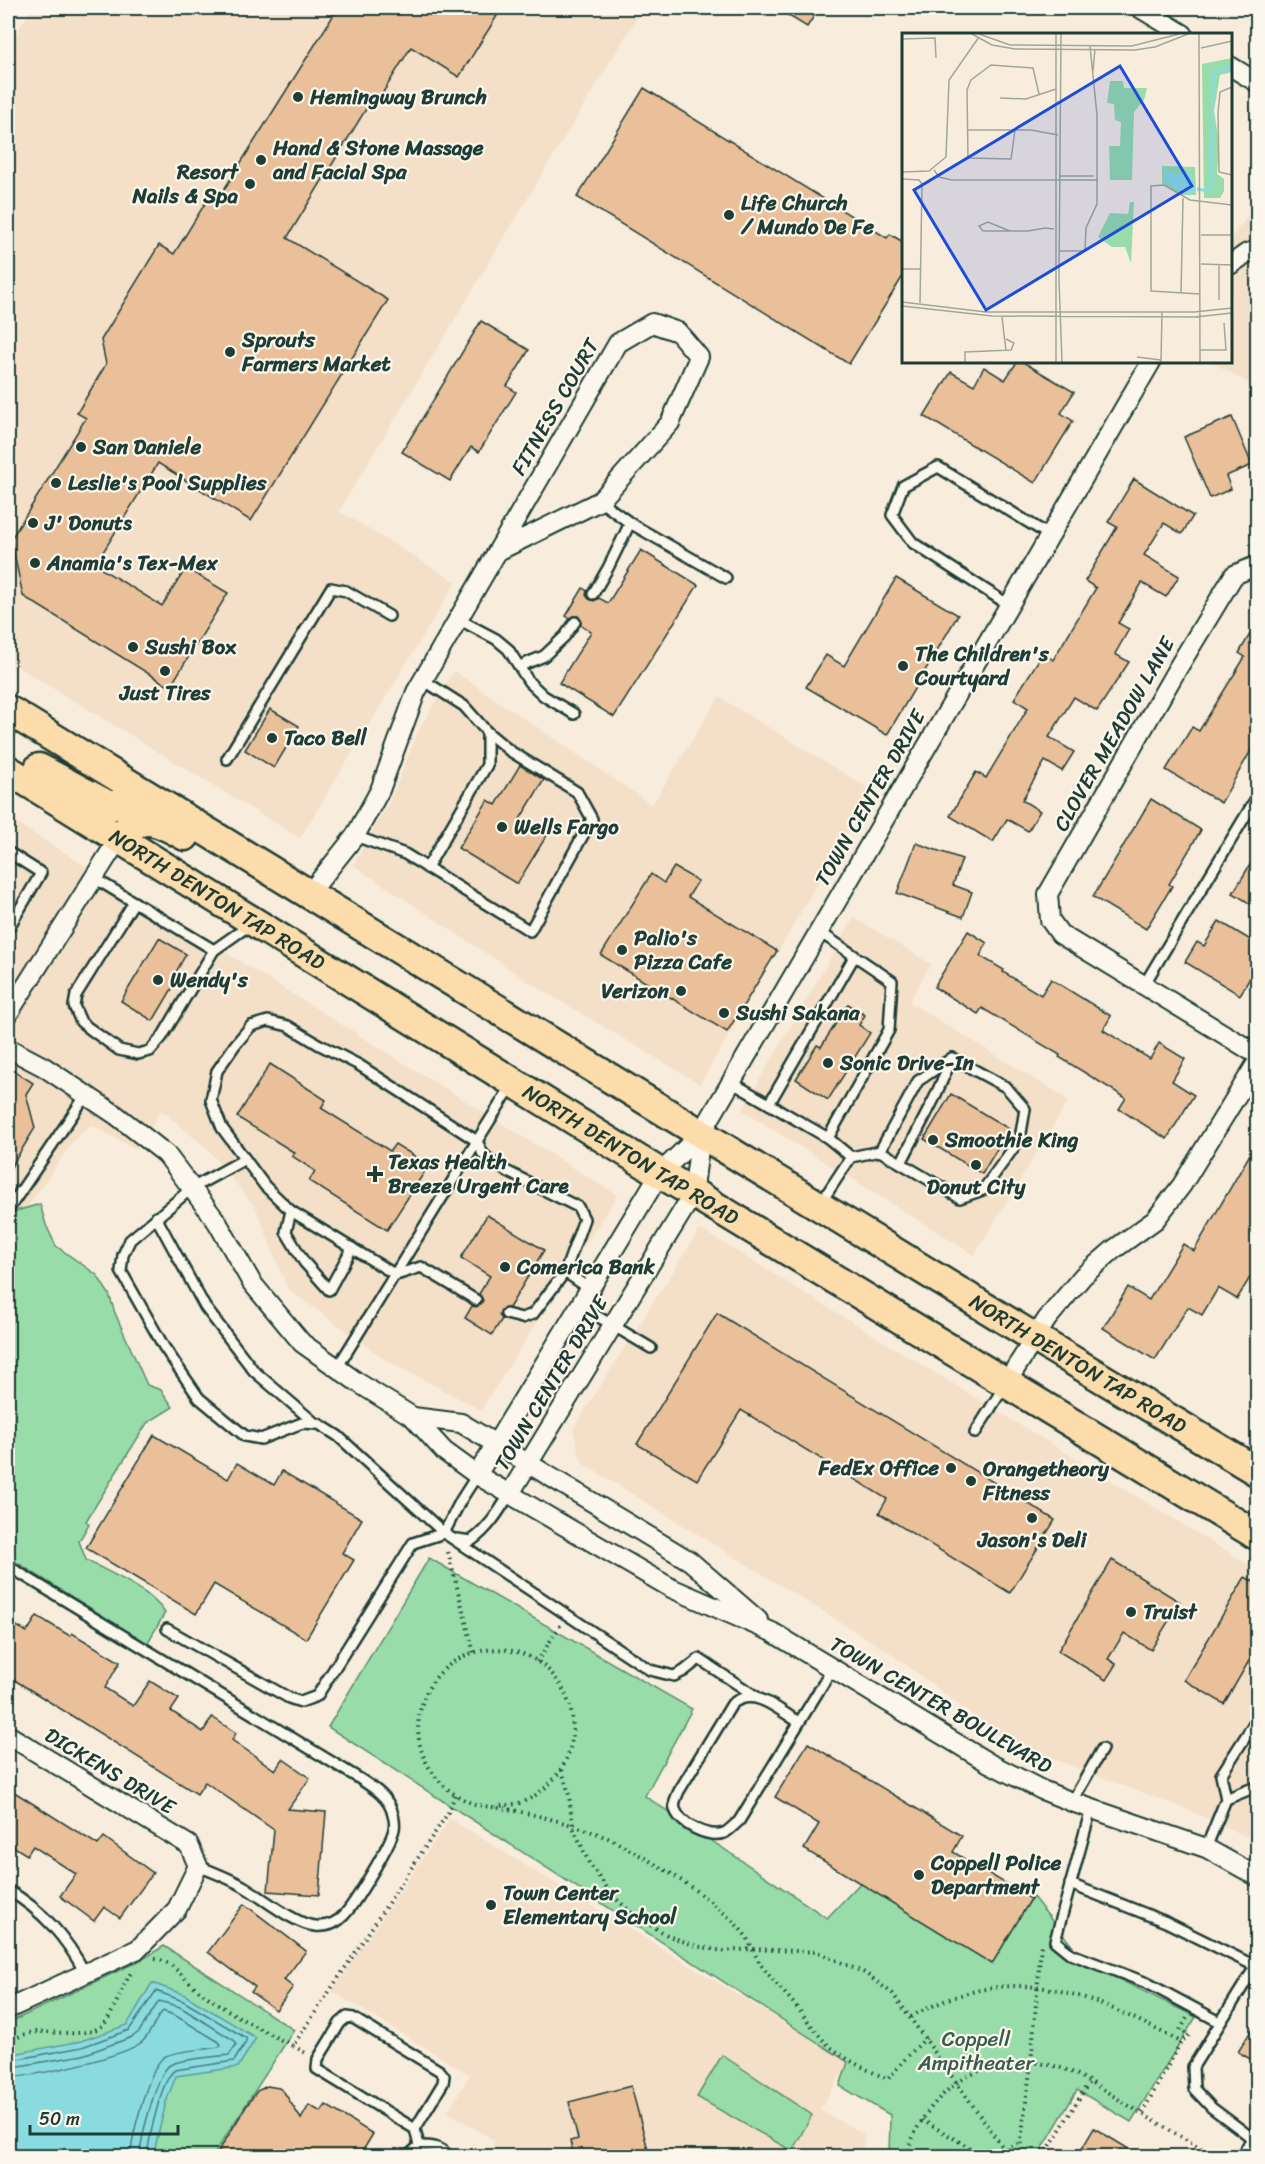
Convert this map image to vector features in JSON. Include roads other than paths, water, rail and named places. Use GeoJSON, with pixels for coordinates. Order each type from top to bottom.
{"type":"FeatureCollection","features":[{"type":"Feature","properties":{"kind":"main road","name":"NORTH DENTON TAP ROAD"},"geometry":{"type":"LineString","coordinates":[[8,711],[1257,1472]]}},
{"type":"Feature","properties":{"kind":"main road"},"geometry":{"type":"LineString","coordinates":[[8,754],[19,757],[108,805],[128,804],[147,796]]}},
{"type":"Feature","properties":{"kind":"main road","name":"NORTH DENTON TAP ROAD"},"geometry":{"type":"LineString","coordinates":[[8,770],[693,1194],[1257,1536]]}},
{"type":"Feature","properties":{"kind":"main road"},"geometry":{"type":"LineString","coordinates":[[119,838],[133,824],[156,821],[167,825],[239,868],[298,888]]}},
{"type":"Feature","properties":{"kind":"street"},"geometry":{"type":"LineString","coordinates":[[1140,8],[1181,33]]}},
{"type":"Feature","properties":{"kind":"street"},"geometry":{"type":"LineString","coordinates":[[1232,67],[1257,83]]}},
{"type":"Feature","properties":{"kind":"street"},"geometry":{"type":"LineString","coordinates":[[1232,264],[1257,250]]}},
{"type":"Feature","properties":{"kind":"street","name":"FITNESS COURT"},"geometry":{"type":"LineString","coordinates":[[298,888],[356,836],[380,790],[416,692],[618,343],[652,323],[678,332],[699,357],[670,423],[600,501],[498,551]]}},
{"type":"Feature","properties":{"kind":"street","name":"TOWN CENTER DRIVE"},"geometry":{"type":"LineString","coordinates":[[477,1475],[660,1173],[701,1134],[1150,363]]}},
{"type":"Feature","properties":{"kind":"street","name":"CLOVER MEADOW LANE"},"geometry":{"type":"LineString","coordinates":[[1144,985],[1060,934],[1050,920],[1048,894],[1234,575],[1257,565]]}},
{"type":"Feature","properties":{"kind":"street"},"geometry":{"type":"LineString","coordinates":[[8,1014],[119,838]]}},
{"type":"Feature","properties":{"kind":"street"},"geometry":{"type":"LineString","coordinates":[[1144,985],[1257,1055]]}},
{"type":"Feature","properties":{"kind":"street","name":"TOWN CENTER BOULEVARD"},"geometry":{"type":"LineString","coordinates":[[8,1048],[44,1067],[116,1115],[166,1154],[217,1222],[252,1283],[302,1343],[413,1417],[444,1451],[477,1475],[670,1588],[772,1632],[989,1763],[1042,1790],[1072,1802],[1206,1848],[1257,1877]]}},
{"type":"Feature","properties":{"kind":"street"},"geometry":{"type":"LineString","coordinates":[[1006,1383],[1047,1319],[1083,1276],[1113,1250],[1155,1220],[1182,1185],[1257,1061]]}},
{"type":"Feature","properties":{"kind":"street","name":"TOWN CENTER DRIVE"},"geometry":{"type":"LineString","coordinates":[[509,1495],[693,1194],[701,1134]]}},
{"type":"Feature","properties":{"kind":"street","name":"TOWN CENTER BOULEVARD"},"geometry":{"type":"LineString","coordinates":[[413,1417],[461,1423],[528,1463],[690,1561],[772,1632]]}},
{"type":"Feature","properties":{"kind":"street","name":"DICKENS DRIVE"},"geometry":{"type":"LineString","coordinates":[[8,1735],[189,1845],[198,1866]]}},
{"type":"Feature","properties":{"kind":"street"},"geometry":{"type":"LineString","coordinates":[[8,2009],[138,1949],[177,1909],[198,1866]]}},
{"type":"Feature","properties":{"kind":"lane"},"geometry":{"type":"LineString","coordinates":[[1009,605],[913,543],[892,515],[903,486],[938,467],[1049,536]]}},
{"type":"Feature","properties":{"kind":"lane"},"geometry":{"type":"LineString","coordinates":[[600,501],[630,523],[726,578]]}},
{"type":"Feature","properties":{"kind":"lane"},"geometry":{"type":"LineString","coordinates":[[592,594],[608,568],[630,523]]}},
{"type":"Feature","properties":{"kind":"lane"},"geometry":{"type":"LineString","coordinates":[[227,759],[331,588],[346,591],[389,616]]}},
{"type":"Feature","properties":{"kind":"lane"},"geometry":{"type":"LineString","coordinates":[[458,619],[496,639],[508,649],[529,681],[544,696],[574,714]]}},
{"type":"Feature","properties":{"kind":"lane"},"geometry":{"type":"LineString","coordinates":[[520,666],[544,656],[565,636],[575,622]]}},
{"type":"Feature","properties":{"kind":"lane"},"geometry":{"type":"LineString","coordinates":[[356,836],[405,854],[530,931],[592,819],[577,792],[510,751],[487,732],[464,706],[423,680]]}},
{"type":"Feature","properties":{"kind":"lane"},"geometry":{"type":"LineString","coordinates":[[427,868],[487,765],[487,732]]}},
{"type":"Feature","properties":{"kind":"lane"},"geometry":{"type":"LineString","coordinates":[[1144,985],[1257,795]]}},
{"type":"Feature","properties":{"kind":"lane"},"geometry":{"type":"LineString","coordinates":[[8,852],[41,873],[8,929]]}},
{"type":"Feature","properties":{"kind":"lane"},"geometry":{"type":"LineString","coordinates":[[94,878],[214,950]]}},
{"type":"Feature","properties":{"kind":"lane"},"geometry":{"type":"LineString","coordinates":[[134,902],[76,995],[74,1006],[81,1022],[119,1050],[138,1054],[150,1050],[162,1037],[214,950],[253,922]]}},
{"type":"Feature","properties":{"kind":"lane"},"geometry":{"type":"LineString","coordinates":[[818,932],[892,981],[889,1030],[828,1138]]}},
{"type":"Feature","properties":{"kind":"lane"},"geometry":{"type":"LineString","coordinates":[[769,1104],[854,957]]}},
{"type":"Feature","properties":{"kind":"lane"},"geometry":{"type":"LineString","coordinates":[[476,1300],[421,1267],[396,1275],[291,1211],[265,1186],[222,1128],[212,1100],[217,1071],[251,1026],[268,1021],[288,1026],[359,1065],[477,1142],[483,1154],[506,1171],[578,1207],[584,1219],[565,1272],[533,1314],[522,1318],[506,1314]]}},
{"type":"Feature","properties":{"kind":"lane"},"geometry":{"type":"LineString","coordinates":[[880,1151],[918,1081],[952,1058]]}},
{"type":"Feature","properties":{"kind":"lane"},"geometry":{"type":"LineString","coordinates":[[819,1206],[851,1156],[880,1151],[960,1198],[983,1190],[1020,1139],[1025,1109],[1006,1087],[952,1058]]}},
{"type":"Feature","properties":{"kind":"lane"},"geometry":{"type":"LineString","coordinates":[[901,1163],[952,1058]]}},
{"type":"Feature","properties":{"kind":"lane"},"geometry":{"type":"LineString","coordinates":[[731,1082],[828,1138],[851,1156]]}},
{"type":"Feature","properties":{"kind":"lane"},"geometry":{"type":"LineString","coordinates":[[337,1368],[514,1083]]}},
{"type":"Feature","properties":{"kind":"lane"},"geometry":{"type":"LineString","coordinates":[[8,1210],[86,1095]]}},
{"type":"Feature","properties":{"kind":"lane"},"geometry":{"type":"LineString","coordinates":[[245,1159],[192,1188],[130,1240],[123,1255],[122,1271],[164,1347],[199,1398],[245,1436],[261,1439],[302,1423],[316,1424]]}},
{"type":"Feature","properties":{"kind":"lane"},"geometry":{"type":"LineString","coordinates":[[291,1211],[286,1232],[304,1262],[329,1290],[352,1248]]}},
{"type":"Feature","properties":{"kind":"lane"},"geometry":{"type":"LineString","coordinates":[[156,1217],[205,1307],[254,1371],[316,1424],[338,1436],[444,1533],[650,1670],[674,1676],[699,1659],[799,1722]]}},
{"type":"Feature","properties":{"kind":"lane"},"geometry":{"type":"LineString","coordinates":[[565,1272],[590,1289]]}},
{"type":"Feature","properties":{"kind":"lane"},"geometry":{"type":"LineString","coordinates":[[580,1306],[651,1347]]}},
{"type":"Feature","properties":{"kind":"lane"},"geometry":{"type":"LineString","coordinates":[[975,1433],[1006,1383]]}},
{"type":"Feature","properties":{"kind":"lane"},"geometry":{"type":"LineString","coordinates":[[444,1533],[477,1475]]}},
{"type":"Feature","properties":{"kind":"lane"},"geometry":{"type":"LineString","coordinates":[[167,1629],[289,1698],[301,1702],[317,1696],[413,1543],[444,1533],[457,1539],[471,1541],[482,1533],[495,1518],[509,1495]]}},
{"type":"Feature","properties":{"kind":"lane"},"geometry":{"type":"LineString","coordinates":[[8,1566],[360,1779],[387,1801],[393,1814],[394,1829],[387,1844],[355,1900],[343,1916],[331,1925],[314,1926],[300,1921],[245,1887],[198,1866]]}},
{"type":"Feature","properties":{"kind":"lane"},"geometry":{"type":"LineString","coordinates":[[760,1699],[750,1696],[740,1697],[732,1704],[675,1800],[675,1809],[680,1818],[707,1833],[724,1832],[739,1821],[832,1669]]}},
{"type":"Feature","properties":{"kind":"lane"},"geometry":{"type":"LineString","coordinates":[[1206,1848],[1226,1799],[1221,1775],[1257,1718]]}},
{"type":"Feature","properties":{"kind":"lane"},"geometry":{"type":"LineString","coordinates":[[1072,1802],[1102,1749]]}},
{"type":"Feature","properties":{"kind":"lane"},"geometry":{"type":"LineString","coordinates":[[1226,1799],[1257,1786]]}},
{"type":"Feature","properties":{"kind":"lane"},"geometry":{"type":"LineString","coordinates":[[1091,1809],[1055,1941],[1071,1953],[1147,1983],[1220,2022]]}},
{"type":"Feature","properties":{"kind":"lane"},"geometry":{"type":"LineString","coordinates":[[1070,1884],[1166,1922],[1256,1964],[1193,2067],[1194,2089],[1212,2108],[1255,2135],[1242,2157]]}},
{"type":"Feature","properties":{"kind":"lane"},"geometry":{"type":"LineString","coordinates":[[8,1890],[43,1915],[58,1930],[73,1950],[85,1973]]}},
{"type":"Feature","properties":{"kind":"lane"},"geometry":{"type":"LineString","coordinates":[[415,2129],[317,2069],[318,2059],[340,2023],[347,2018],[353,2018],[440,2071],[444,2076],[443,2083],[415,2129],[419,2146]]}},
{"type":"Feature","properties":{"kind":"lane"},"geometry":{"type":"LineString","coordinates":[[408,2157],[419,2146],[432,2146],[445,2152],[448,2157]]}},
{"type":"Feature","properties":{"kind":"water"},"geometry":{"type":"Polygon","coordinates":[[[152,1983],[185,1995],[256,2038],[238,2067],[176,2076],[166,2102],[153,2156],[8,2156],[8,2055],[81,2041],[127,2025],[152,1983]]]}},
{"type":"Feature","properties":{"kind":"place","name":"Hemingway Brunch"},"geometry":{"type":"Point","coordinates":[298,97]}},
{"type":"Feature","properties":{"kind":"place","name":"Hand & Stone Massage and Facial Spa"},"geometry":{"type":"Point","coordinates":[261,160]}},
{"type":"Feature","properties":{"kind":"place","name":"Resort Nails & Spa"},"geometry":{"type":"Point","coordinates":[250,184]}},
{"type":"Feature","properties":{"kind":"place","name":"Life Church / Mundo De Fe"},"geometry":{"type":"Point","coordinates":[729,215]}},
{"type":"Feature","properties":{"kind":"place","name":"Sprouts Farmers Market"},"geometry":{"type":"Point","coordinates":[230,352]}},
{"type":"Feature","properties":{"kind":"place","name":"San Daniele"},"geometry":{"type":"Point","coordinates":[81,447]}},
{"type":"Feature","properties":{"kind":"place","name":"Leslie's Pool Supplies"},"geometry":{"type":"Point","coordinates":[56,483]}},
{"type":"Feature","properties":{"kind":"place","name":"J' Donuts"},"geometry":{"type":"Point","coordinates":[33,523]}},
{"type":"Feature","properties":{"kind":"place","name":"Anamia's Tex-Mex"},"geometry":{"type":"Point","coordinates":[35,563]}},
{"type":"Feature","properties":{"kind":"place","name":"Sushi Box"},"geometry":{"type":"Point","coordinates":[133,647]}},
{"type":"Feature","properties":{"kind":"place","name":"The Children's Courtyard"},"geometry":{"type":"Point","coordinates":[903,666]}},
{"type":"Feature","properties":{"kind":"place","name":"Just Tires"},"geometry":{"type":"Point","coordinates":[165,671]}},
{"type":"Feature","properties":{"kind":"place","name":"Taco Bell"},"geometry":{"type":"Point","coordinates":[272,738]}},
{"type":"Feature","properties":{"kind":"place","name":"Wells Fargo"},"geometry":{"type":"Point","coordinates":[502,827]}},
{"type":"Feature","properties":{"kind":"place","name":"Palio's Pizza Cafe"},"geometry":{"type":"Point","coordinates":[622,950]}},
{"type":"Feature","properties":{"kind":"place","name":"Wendy's"},"geometry":{"type":"Point","coordinates":[158,980]}},
{"type":"Feature","properties":{"kind":"place","name":"Verizon"},"geometry":{"type":"Point","coordinates":[681,991]}},
{"type":"Feature","properties":{"kind":"place","name":"Sushi Sakana"},"geometry":{"type":"Point","coordinates":[724,1013]}},
{"type":"Feature","properties":{"kind":"place","name":"Sonic Drive-In"},"geometry":{"type":"Point","coordinates":[828,1063]}},
{"type":"Feature","properties":{"kind":"place","name":"Smoothie King"},"geometry":{"type":"Point","coordinates":[933,1140]}},
{"type":"Feature","properties":{"kind":"place","name":"Donut City"},"geometry":{"type":"Point","coordinates":[976,1165]}},
{"type":"Feature","properties":{"kind":"place","name":"Texas Health Breeze Urgent Care"},"geometry":{"type":"Point","coordinates":[375,1174]}},
{"type":"Feature","properties":{"kind":"place","name":"Comerica Bank"},"geometry":{"type":"Point","coordinates":[505,1267]}},
{"type":"Feature","properties":{"kind":"place","name":"FedEx Office"},"geometry":{"type":"Point","coordinates":[951,1468]}},
{"type":"Feature","properties":{"kind":"place","name":"Orangetheory Fitness"},"geometry":{"type":"Point","coordinates":[971,1481]}},
{"type":"Feature","properties":{"kind":"place","name":"Jason's Deli"},"geometry":{"type":"Point","coordinates":[1032,1518]}},
{"type":"Feature","properties":{"kind":"place","name":"Truist"},"geometry":{"type":"Point","coordinates":[1131,1612]}},
{"type":"Feature","properties":{"kind":"place","name":"Coppell Police Department"},"geometry":{"type":"Point","coordinates":[919,1875]}},
{"type":"Feature","properties":{"kind":"place","name":"Town Center Elementary School"},"geometry":{"type":"Point","coordinates":[491,1905]}},
{"type":"Feature","properties":{"kind":"park label","name":"Coppell Ampitheater"},"geometry":{"type":"Point","coordinates":[976,2051]}}]}
